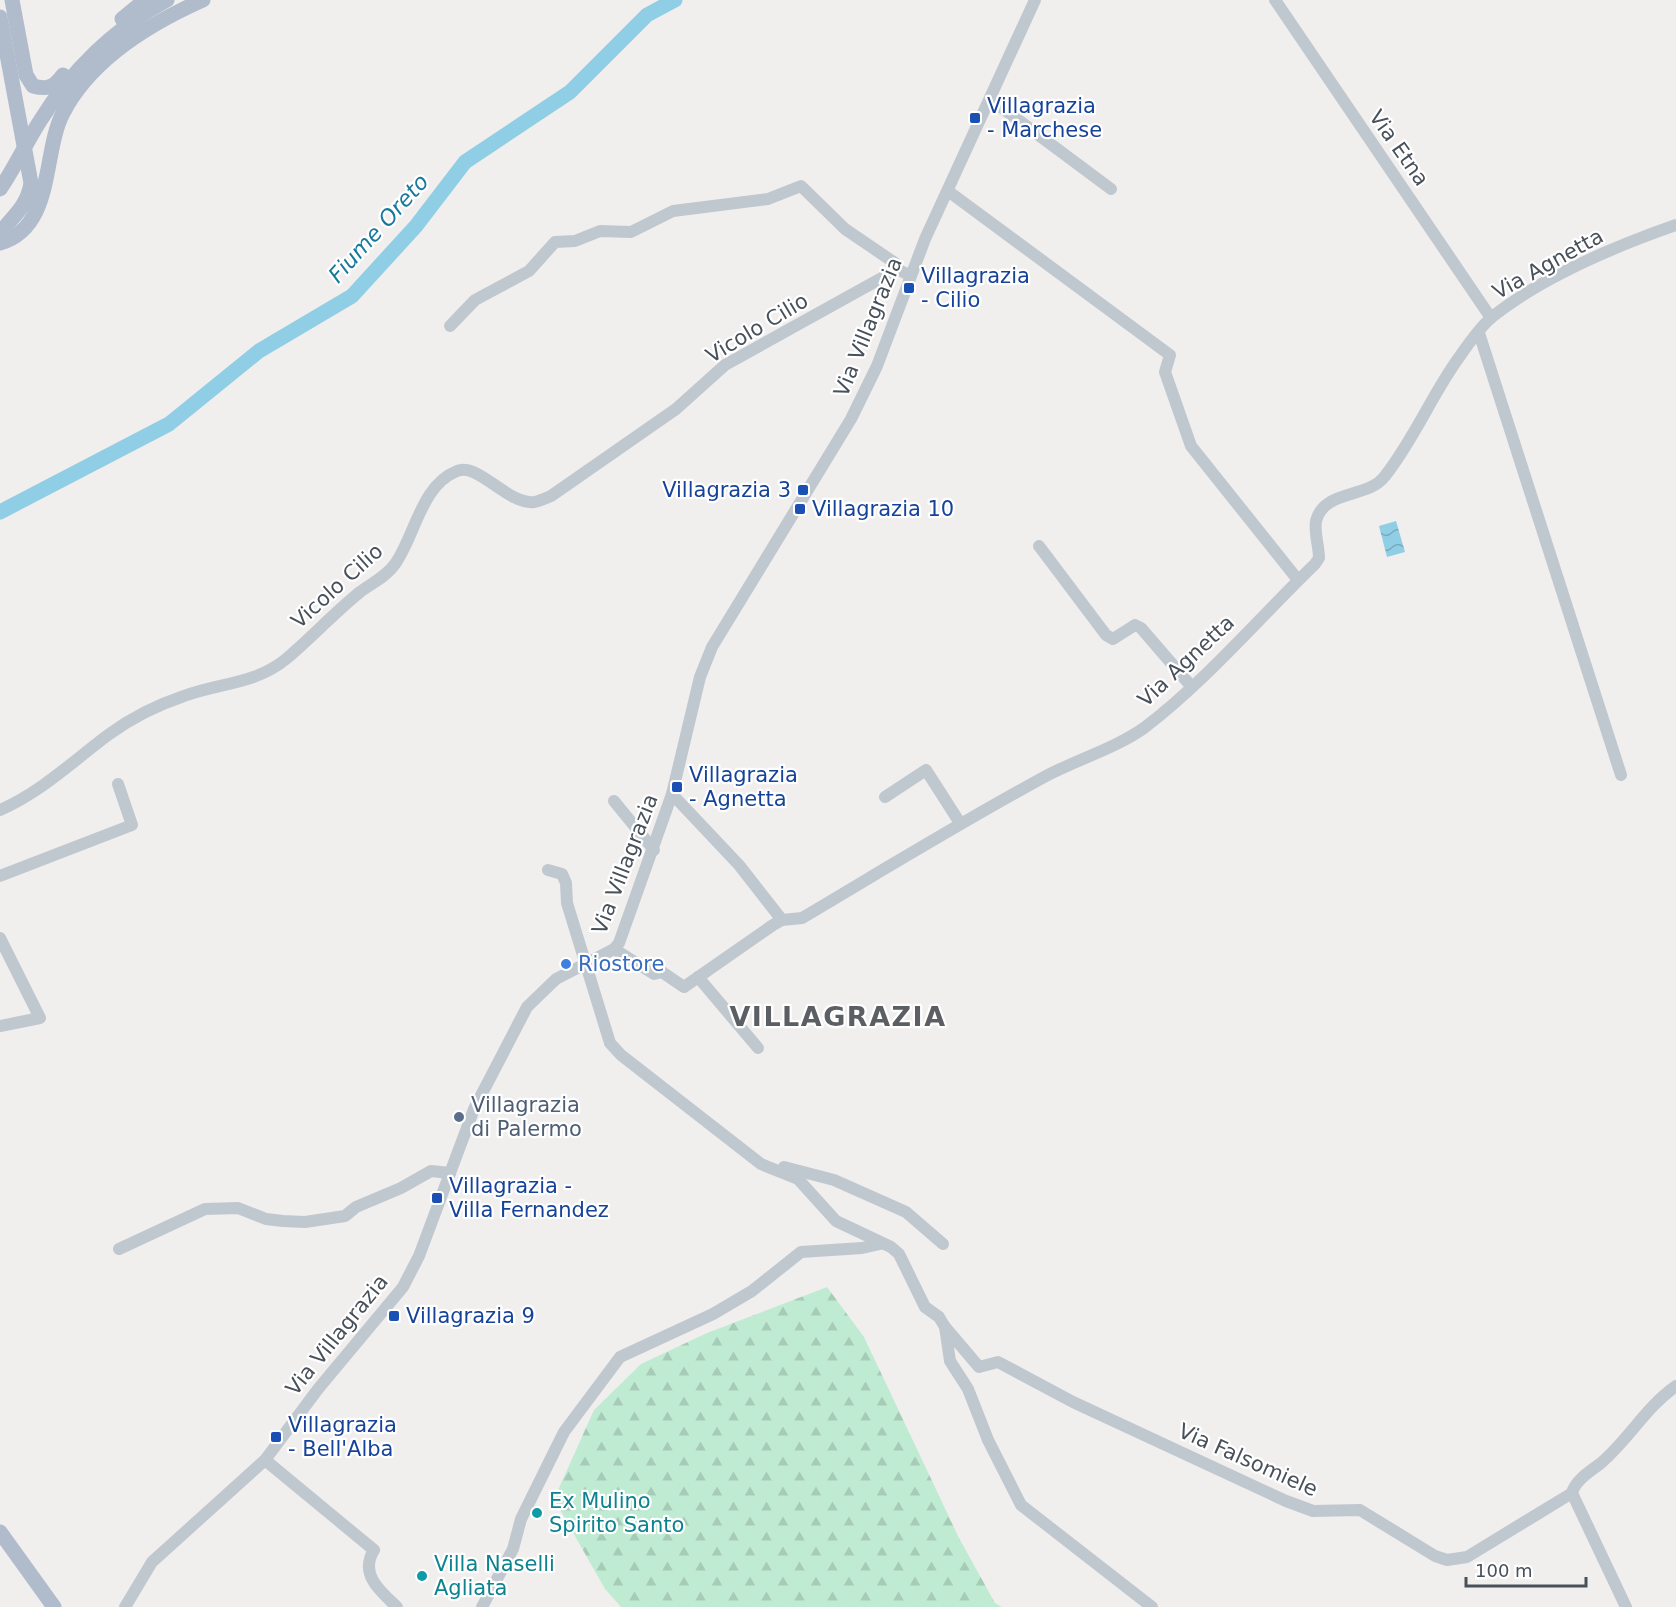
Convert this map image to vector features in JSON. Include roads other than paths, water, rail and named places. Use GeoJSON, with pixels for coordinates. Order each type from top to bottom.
{"type":"FeatureCollection","features":[{"type":"Feature","properties":{"kind":"main road"},"geometry":{"type":"LineString","coordinates":[[12,0],[26,75],[33,86],[45,89],[55,85],[94,41],[145,0]]}},
{"type":"Feature","properties":{"kind":"main road"},"geometry":{"type":"LineString","coordinates":[[0,189],[62,87],[124,27],[167,0]]}},
{"type":"Feature","properties":{"kind":"main road"},"geometry":{"type":"LineString","coordinates":[[0,243],[19,232],[34,213],[49,176],[53,139],[63,113],[82,84],[124,44],[177,11],[202,0]]}},
{"type":"Feature","properties":{"kind":"main road"},"geometry":{"type":"LineString","coordinates":[[0,17],[31,183],[28,200],[20,213],[0,233]]}},
{"type":"Feature","properties":{"kind":"main road"},"geometry":{"type":"LineString","coordinates":[[0,1532],[54,1607]]}},
{"type":"Feature","properties":{"kind":"street","name":"Via Villagrazia"},"geometry":{"type":"LineString","coordinates":[[125,1607],[153,1562],[265,1460],[293,1420],[403,1287],[419,1256],[474,1109],[527,1007],[548,985],[614,949],[624,934],[672,794],[700,676],[712,647],[851,419],[877,366],[904,273],[948,191],[1035,0]]}},
{"type":"Feature","properties":{"kind":"street","name":"Via Etna"},"geometry":{"type":"LineString","coordinates":[[1275,0],[1491,318]]}},
{"type":"Feature","properties":{"kind":"street"},"geometry":{"type":"LineString","coordinates":[[990,99],[1111,189]]}},
{"type":"Feature","properties":{"kind":"street"},"geometry":{"type":"LineString","coordinates":[[450,326],[475,300],[519,279],[529,271],[555,242],[575,242],[600,231],[631,232],[673,211],[768,199],[801,186],[845,228],[895,263],[904,273]]}},
{"type":"Feature","properties":{"kind":"street"},"geometry":{"type":"LineString","coordinates":[[948,191],[1170,355],[1165,372],[1191,446],[1298,580]]}},
{"type":"Feature","properties":{"kind":"street","name":"Via Agnetta"},"geometry":{"type":"LineString","coordinates":[[614,949],[654,974],[662,972],[684,987],[782,920],[802,918],[960,823],[1048,775],[1133,735],[1191,686],[1319,558],[1316,522],[1326,504],[1379,483],[1423,420],[1443,381],[1491,318],[1528,293],[1583,264],[1676,225]]}},
{"type":"Feature","properties":{"kind":"street","name":"Vicolo Cilio"},"geometry":{"type":"LineString","coordinates":[[0,810],[56,778],[110,734],[146,711],[210,687],[253,680],[285,660],[316,629],[395,564],[435,489],[457,471],[466,469],[474,472],[506,493],[523,500],[534,502],[551,496],[579,479],[616,449],[676,409],[725,365],[775,335],[904,273]]}},
{"type":"Feature","properties":{"kind":"street"},"geometry":{"type":"LineString","coordinates":[[1479,333],[1621,775]]}},
{"type":"Feature","properties":{"kind":"street"},"geometry":{"type":"LineString","coordinates":[[1039,546],[1106,635],[1113,639],[1134,625],[1140,628],[1191,686]]}},
{"type":"Feature","properties":{"kind":"street"},"geometry":{"type":"LineString","coordinates":[[885,797],[926,770],[960,823]]}},
{"type":"Feature","properties":{"kind":"street"},"geometry":{"type":"LineString","coordinates":[[0,876],[132,825],[118,784]]}},
{"type":"Feature","properties":{"kind":"street"},"geometry":{"type":"LineString","coordinates":[[672,794],[739,866],[782,920]]}},
{"type":"Feature","properties":{"kind":"street"},"geometry":{"type":"LineString","coordinates":[[614,801],[654,850]]}},
{"type":"Feature","properties":{"kind":"street"},"geometry":{"type":"LineString","coordinates":[[548,870],[562,874],[566,884],[567,903],[610,1043],[621,1055],[761,1164],[798,1179],[836,1221],[882,1243],[899,1254],[925,1307],[939,1317],[945,1327],[950,1361],[968,1389],[996,1456],[1021,1505],[1152,1607]]}},
{"type":"Feature","properties":{"kind":"street"},"geometry":{"type":"LineString","coordinates":[[0,938],[40,1018],[0,1026]]}},
{"type":"Feature","properties":{"kind":"street"},"geometry":{"type":"LineString","coordinates":[[698,977],[758,1048]]}},
{"type":"Feature","properties":{"kind":"street"},"geometry":{"type":"LineString","coordinates":[[780,1173],[783,1167],[822,1176],[884,1201],[906,1212],[943,1244]]}},
{"type":"Feature","properties":{"kind":"street"},"geometry":{"type":"LineString","coordinates":[[119,1249],[205,1209],[238,1208],[266,1219],[283,1221],[305,1222],[335,1218],[345,1216],[356,1207],[401,1188],[430,1170],[450,1173]]}},
{"type":"Feature","properties":{"kind":"street"},"geometry":{"type":"LineString","coordinates":[[482,1607],[513,1549],[521,1519],[564,1432],[620,1357],[713,1314],[752,1291],[801,1252],[862,1248],[882,1243]]}},
{"type":"Feature","properties":{"kind":"street","name":"Via Falsomiele"},"geometry":{"type":"LineString","coordinates":[[945,1327],[979,1367],[998,1362],[1073,1402],[1313,1512],[1360,1510],[1415,1546],[1447,1560],[1467,1557],[1572,1493],[1578,1482],[1628,1436],[1660,1397],[1676,1386]]}},
{"type":"Feature","properties":{"kind":"street"},"geometry":{"type":"LineString","coordinates":[[265,1460],[374,1550],[368,1560],[371,1580],[398,1607]]}},
{"type":"Feature","properties":{"kind":"street"},"geometry":{"type":"LineString","coordinates":[[1572,1493],[1626,1607]]}},
{"type":"Feature","properties":{"kind":"street"},"geometry":{"type":"LineString","coordinates":[[368,1560],[374,1560],[382,1554]]}},
{"type":"Feature","properties":{"kind":"water"},"geometry":{"type":"Polygon","coordinates":[[[1396,521],[1405,552],[1387,557],[1379,526],[1396,521]]]}},
{"type":"Feature","properties":{"kind":"waterway","name":"Fiume Oreto"},"geometry":{"type":"LineString","coordinates":[[0,512],[169,424],[259,351],[352,296],[416,226],[465,162],[570,92],[647,15],[675,0]]}},
{"type":"Feature","properties":{"kind":"place","name":"Villagrazia - Marchese"},"geometry":{"type":"Point","coordinates":[975,118]}},
{"type":"Feature","properties":{"kind":"place","name":"Villagrazia - Cilio"},"geometry":{"type":"Point","coordinates":[909,288]}},
{"type":"Feature","properties":{"kind":"place","name":"Villagrazia 3"},"geometry":{"type":"Point","coordinates":[803,490]}},
{"type":"Feature","properties":{"kind":"place","name":"Villagrazia 10"},"geometry":{"type":"Point","coordinates":[800,509]}},
{"type":"Feature","properties":{"kind":"place","name":"Villagrazia - Agnetta"},"geometry":{"type":"Point","coordinates":[677,787]}},
{"type":"Feature","properties":{"kind":"place","name":"Riostore"},"geometry":{"type":"Point","coordinates":[566,964]}},
{"type":"Feature","properties":{"kind":"place","name":"Villagrazia di Palermo"},"geometry":{"type":"Point","coordinates":[459,1117]}},
{"type":"Feature","properties":{"kind":"place","name":"Villagrazia - Villa Fernandez"},"geometry":{"type":"Point","coordinates":[437,1198]}},
{"type":"Feature","properties":{"kind":"place","name":"Villagrazia 9"},"geometry":{"type":"Point","coordinates":[394,1316]}},
{"type":"Feature","properties":{"kind":"place","name":"Villagrazia - Bell'Alba"},"geometry":{"type":"Point","coordinates":[276,1437]}},
{"type":"Feature","properties":{"kind":"place","name":"Ex Mulino Spirito Santo"},"geometry":{"type":"Point","coordinates":[537,1513]}},
{"type":"Feature","properties":{"kind":"place","name":"Villa Naselli Agliata"},"geometry":{"type":"Point","coordinates":[422,1576]}},
{"type":"Feature","properties":{"kind":"district","name":"VILLAGRAZIA"},"geometry":{"type":"Point","coordinates":[838,1017]}}]}
